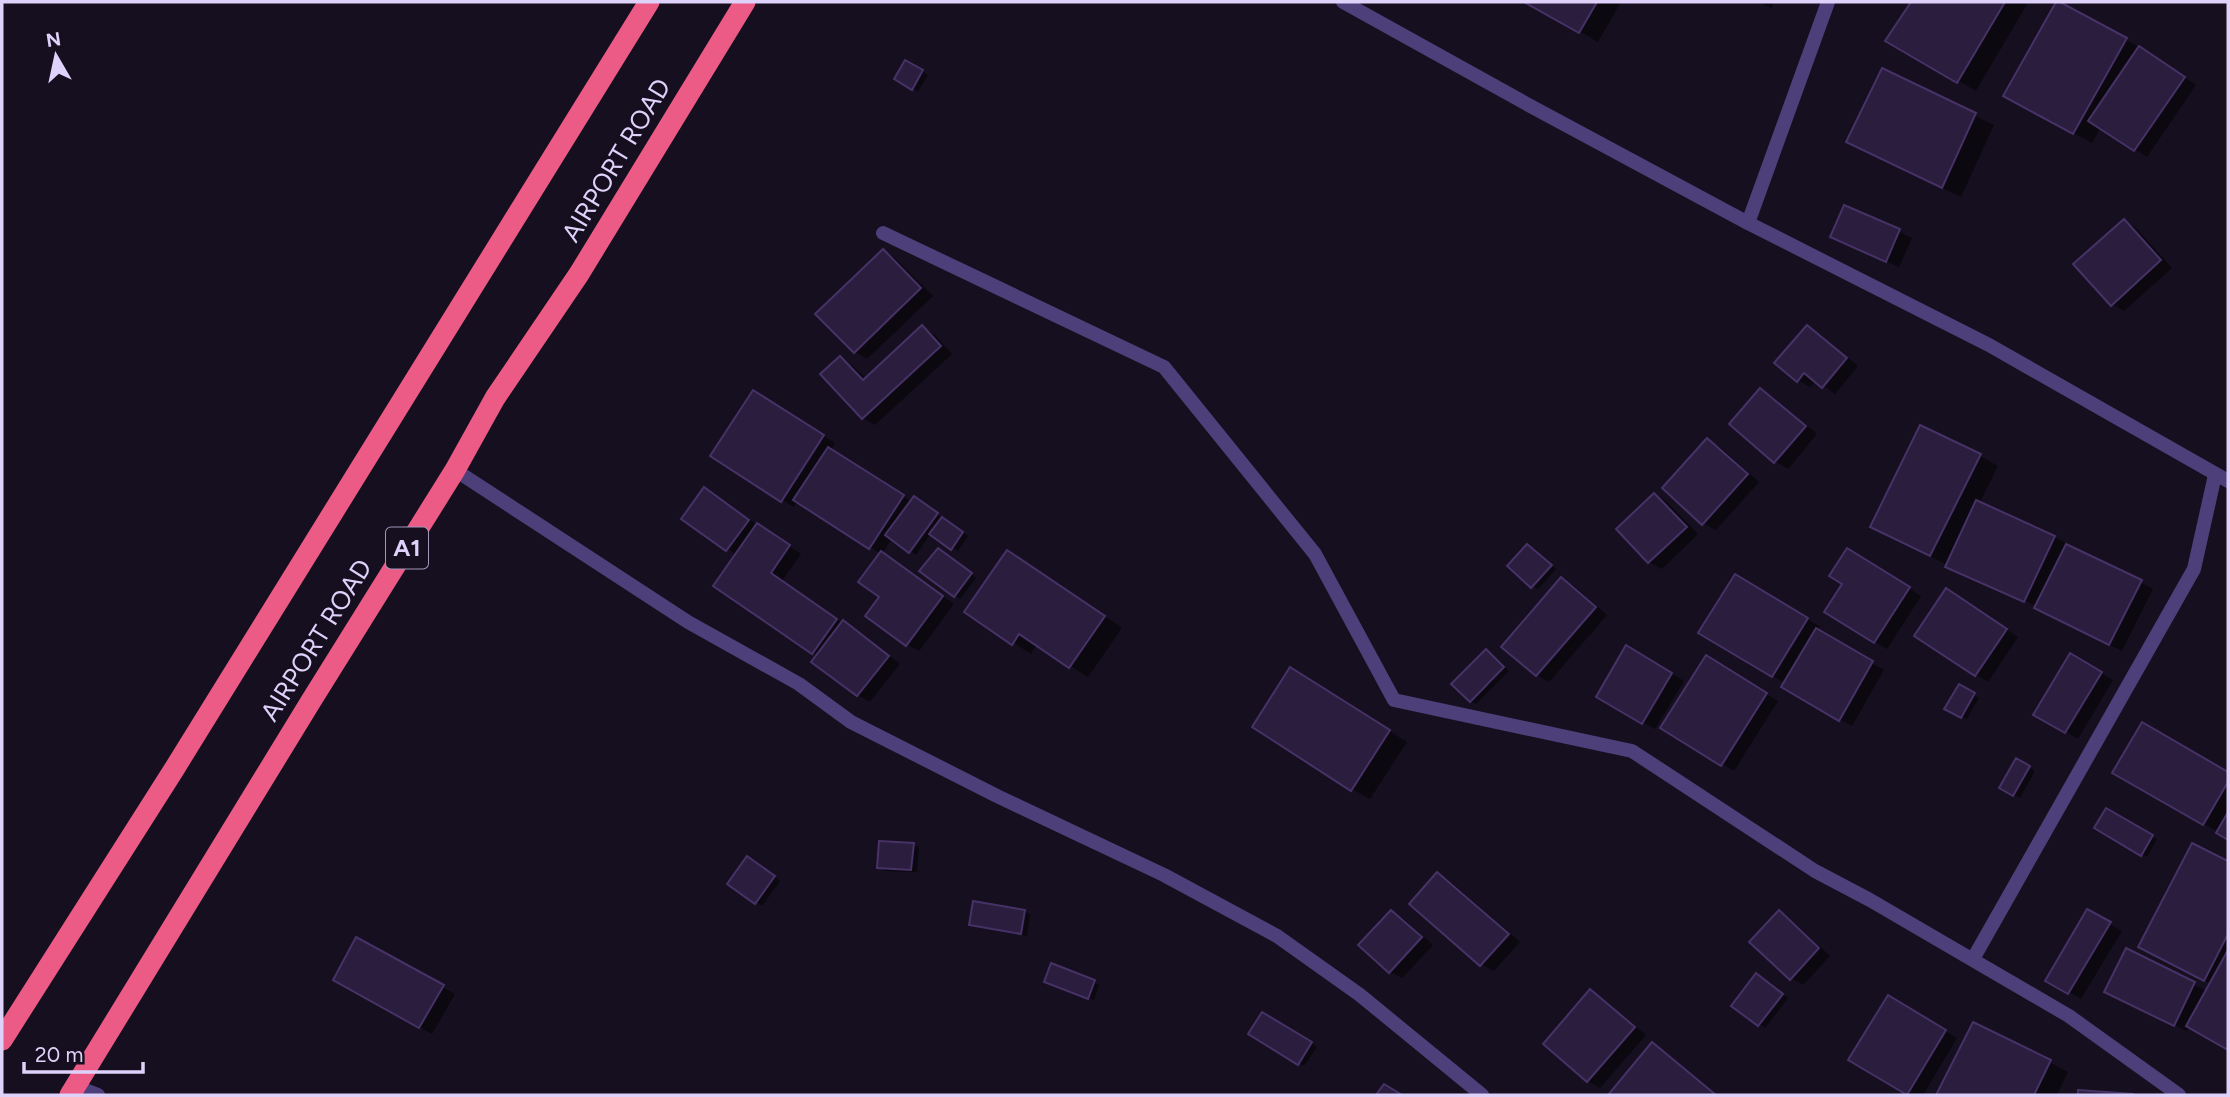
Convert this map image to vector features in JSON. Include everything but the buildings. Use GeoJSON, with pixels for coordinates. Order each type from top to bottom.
{"type":"FeatureCollection","features":[{"type":"Feature","properties":{"kind":"highway","name":"AIRPORT ROAD"},"geometry":{"type":"LineString","coordinates":[[2,1040],[173,771],[649,2]]}},
{"type":"Feature","properties":{"kind":"highway","name":"AIRPORT ROAD"},"geometry":{"type":"LineString","coordinates":[[73,1091],[455,470],[495,398],[579,274],[745,2]]}},
{"type":"Feature","properties":{"kind":"street"},"geometry":{"type":"LineString","coordinates":[[1343,2],[1748,223],[1989,345],[2222,478],[2194,569],[1973,959]]}},
{"type":"Feature","properties":{"kind":"street"},"geometry":{"type":"LineString","coordinates":[[1748,223],[1828,2]]}},
{"type":"Feature","properties":{"kind":"street"},"geometry":{"type":"LineString","coordinates":[[883,233],[1164,367],[1315,554],[1394,700],[1632,751],[1815,871],[2069,1016],[2179,1095]]}},
{"type":"Feature","properties":{"kind":"street"},"geometry":{"type":"LineString","coordinates":[[455,470],[688,622],[799,684],[851,722],[997,796],[1164,875],[1277,936],[1370,1003],[1482,1095]]}},
{"type":"Feature","properties":{"kind":"street"},"geometry":{"type":"LineString","coordinates":[[73,1091],[98,1095]]}}]}
